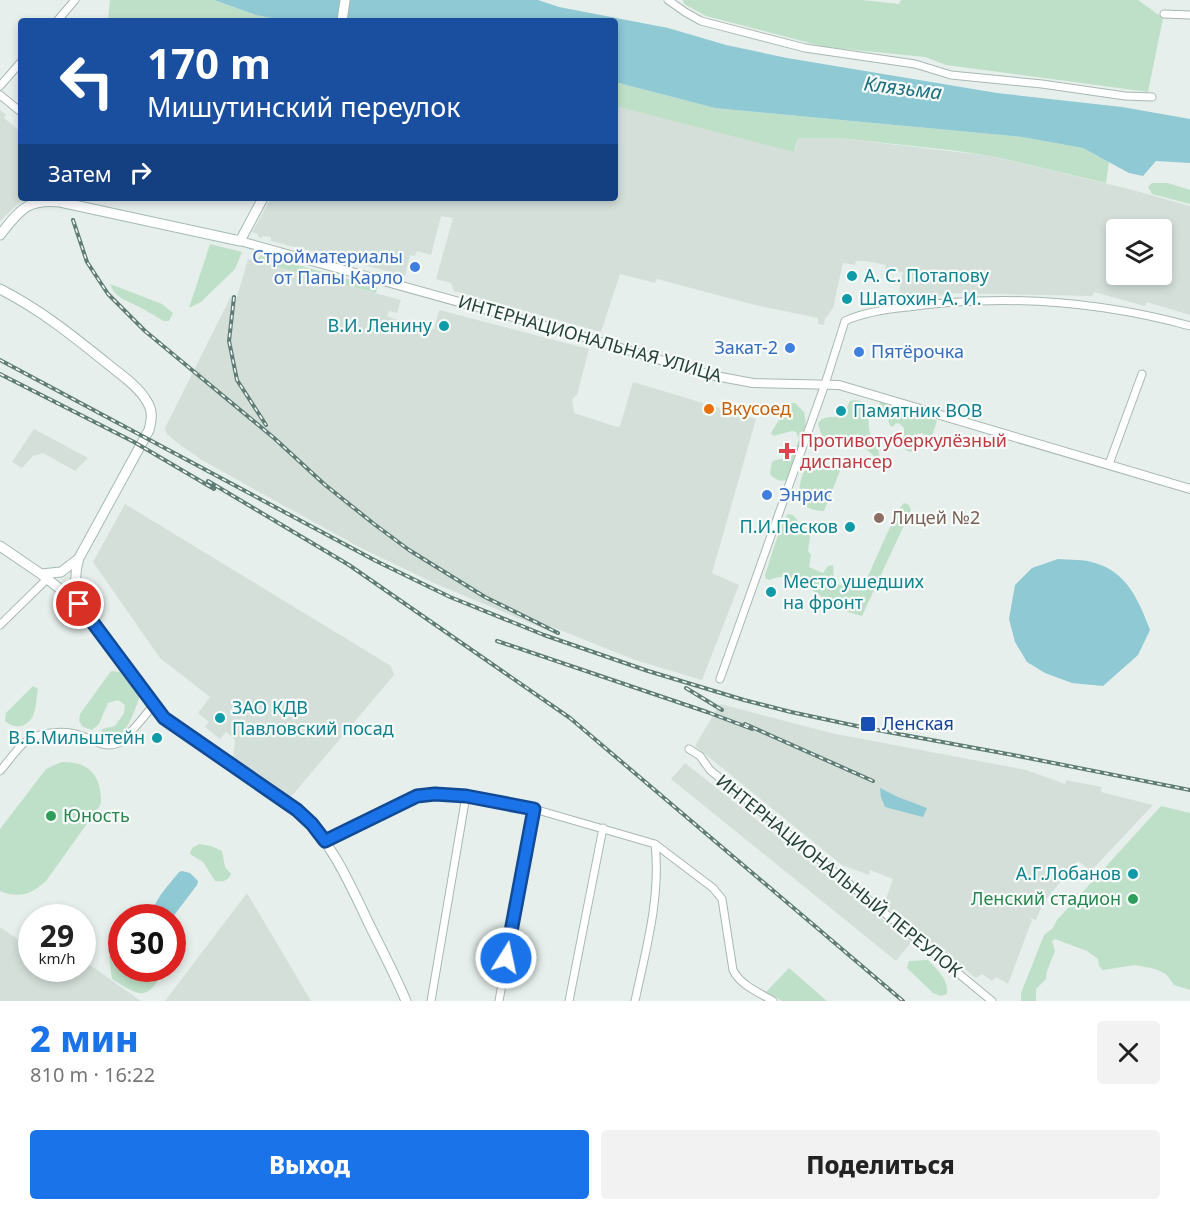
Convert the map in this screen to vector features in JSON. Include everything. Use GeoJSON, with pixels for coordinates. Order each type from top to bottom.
{"type":"FeatureCollection","features":[{"type":"Feature","properties":{"kind":"main road"},"geometry":{"type":"LineString","coordinates":[[342,18],[345,0]]}},
{"type":"Feature","properties":{"kind":"main road","name":"ИНТЕРНАЦИОНАЛЬНАЯ УЛИЦА"},"geometry":{"type":"LineString","coordinates":[[0,235],[24,208],[44,201]]}},
{"type":"Feature","properties":{"kind":"main road","name":"ИНТЕРНАЦИОНАЛЬНАЯ УЛИЦА"},"geometry":{"type":"LineString","coordinates":[[64,201],[240,241]]}},
{"type":"Feature","properties":{"kind":"main road"},"geometry":{"type":"LineString","coordinates":[[240,241],[261,201]]}},
{"type":"Feature","properties":{"kind":"main road"},"geometry":{"type":"LineString","coordinates":[[0,289],[56,322],[130,382],[146,400],[152,412],[149,430],[79,558],[75,571],[75,586],[79,604]]}},
{"type":"Feature","properties":{"kind":"main road"},"geometry":{"type":"LineString","coordinates":[[0,546],[44,576],[79,604],[153,706],[173,726],[297,810],[312,824],[325,841],[352,888],[406,1001]]}},
{"type":"Feature","properties":{"kind":"main road"},"geometry":{"type":"LineString","coordinates":[[44,576],[62,572],[79,558]]}},
{"type":"Feature","properties":{"kind":"street"},"geometry":{"type":"LineString","coordinates":[[60,18],[75,0]]}},
{"type":"Feature","properties":{"kind":"street"},"geometry":{"type":"LineString","coordinates":[[668,0],[701,21],[805,48],[915,64],[951,75],[1042,84],[1125,96],[1152,97]]}},
{"type":"Feature","properties":{"kind":"street"},"geometry":{"type":"LineString","coordinates":[[1164,14],[1190,15]]}},
{"type":"Feature","properties":{"kind":"street"},"geometry":{"type":"LineString","coordinates":[[0,86],[18,65]]}},
{"type":"Feature","properties":{"kind":"street"},"geometry":{"type":"LineString","coordinates":[[0,95],[18,110]]}},
{"type":"Feature","properties":{"kind":"street","name":"ИНТЕРНАЦИОНАЛЬНАЯ УЛИЦА"},"geometry":{"type":"LineString","coordinates":[[240,241],[581,336],[710,375],[753,383],[839,384],[1190,489]]}},
{"type":"Feature","properties":{"kind":"street"},"geometry":{"type":"LineString","coordinates":[[720,679],[825,384],[845,321],[878,311],[947,301],[1028,301],[1096,306],[1190,326]]}},
{"type":"Feature","properties":{"kind":"street"},"geometry":{"type":"LineString","coordinates":[[1109,465],[1142,374]]}},
{"type":"Feature","properties":{"kind":"street"},"geometry":{"type":"LineString","coordinates":[[0,625],[44,576]]}},
{"type":"Feature","properties":{"kind":"street"},"geometry":{"type":"LineString","coordinates":[[0,771],[24,743],[34,737],[67,733],[108,745],[117,743],[153,706]]}},
{"type":"Feature","properties":{"kind":"street","name":"ИНТЕРНАЦИОНАЛЬНЫЙ ПЕРЕУЛОК"},"geometry":{"type":"LineString","coordinates":[[689,749],[700,756],[710,770],[992,1001]]}},
{"type":"Feature","properties":{"kind":"street"},"geometry":{"type":"LineString","coordinates":[[325,841],[417,796],[435,794],[466,796],[534,809],[655,844],[713,888],[722,899],[735,976],[773,1001]]}},
{"type":"Feature","properties":{"kind":"street"},"geometry":{"type":"LineString","coordinates":[[431,1001],[466,796]]}},
{"type":"Feature","properties":{"kind":"street"},"geometry":{"type":"LineString","coordinates":[[499,1001],[534,809]]}},
{"type":"Feature","properties":{"kind":"street"},"geometry":{"type":"LineString","coordinates":[[569,1001],[603,828]]}},
{"type":"Feature","properties":{"kind":"street"},"geometry":{"type":"LineString","coordinates":[[635,1001],[655,898],[657,878],[655,844]]}},
{"type":"Feature","properties":{"kind":"shaded area"},"geometry":{"type":"Polygon","coordinates":[[[618,107],[795,151],[798,138],[839,138],[991,156],[1190,206],[1190,315],[1147,302],[1145,306],[1094,292],[1092,296],[947,293],[904,299],[899,290],[903,272],[885,269],[886,265],[856,261],[855,265],[843,263],[833,308],[825,319],[824,325],[818,324],[818,318],[755,305],[657,279],[655,283],[620,274],[601,332],[454,291],[451,283],[436,279],[453,218],[441,216],[431,255],[417,251],[415,256],[410,255],[405,276],[364,265],[363,262],[357,260],[355,262],[271,241],[271,237],[263,236],[262,238],[258,237],[258,234],[252,232],[269,201],[618,201],[618,107]]]}},
{"type":"Feature","properties":{"kind":"shaded area"},"geometry":{"type":"Polygon","coordinates":[[[0,110],[6,115],[4,118],[18,130],[18,201],[21,201],[0,221],[0,110]]]}},
{"type":"Feature","properties":{"kind":"shaded area"},"geometry":{"type":"Polygon","coordinates":[[[248,259],[401,300],[397,313],[389,311],[387,316],[397,320],[434,329],[439,310],[589,349],[577,395],[572,399],[574,413],[617,427],[620,426],[633,382],[756,419],[712,573],[739,585],[702,680],[635,660],[550,626],[547,630],[436,584],[361,548],[268,497],[202,460],[167,434],[165,428],[231,296],[237,297],[248,259]]]}},
{"type":"Feature","properties":{"kind":"shaded area"},"geometry":{"type":"Polygon","coordinates":[[[34,429],[88,458],[75,471],[43,453],[33,456],[22,468],[12,462],[34,429]]]}},
{"type":"Feature","properties":{"kind":"shaded area"},"geometry":{"type":"Polygon","coordinates":[[[125,504],[391,666],[394,675],[290,798],[233,759],[235,740],[232,737],[226,732],[220,739],[205,727],[209,722],[198,713],[210,697],[160,658],[93,562],[125,504]]]}},
{"type":"Feature","properties":{"kind":"shaded area"},"geometry":{"type":"Polygon","coordinates":[[[720,704],[831,733],[1026,770],[1065,784],[1066,780],[1102,787],[1101,792],[1153,805],[1091,871],[1078,861],[1043,903],[1036,920],[1028,917],[1032,920],[1008,984],[996,977],[992,981],[982,974],[976,978],[884,905],[893,879],[870,870],[869,875],[842,865],[695,746],[720,704]]]}},
{"type":"Feature","properties":{"kind":"shaded area"},"geometry":{"type":"Polygon","coordinates":[[[685,763],[911,942],[896,961],[671,779],[685,763]]]}},
{"type":"Feature","properties":{"kind":"shaded area"},"geometry":{"type":"Polygon","coordinates":[[[247,893],[311,1001],[165,1001],[179,982],[186,982],[186,973],[247,893]]]}},
{"type":"Feature","properties":{"kind":"shaded area"},"geometry":{"type":"Polygon","coordinates":[[[0,927],[18,939],[18,982],[96,982],[96,969],[108,978],[108,982],[114,982],[141,1001],[0,1001],[0,927]]]}},
{"type":"Feature","properties":{"kind":"green space"},"geometry":{"type":"Polygon","coordinates":[[[110,0],[214,0],[271,18],[108,18],[110,0]]]}},
{"type":"Feature","properties":{"kind":"green space"},"geometry":{"type":"Polygon","coordinates":[[[683,0],[862,0],[899,4],[901,0],[1138,0],[1163,18],[1148,92],[946,65],[925,57],[825,47],[706,16],[684,4],[683,0]]]}},
{"type":"Feature","properties":{"kind":"green space"},"geometry":{"type":"Polygon","coordinates":[[[618,83],[715,108],[1022,137],[1083,148],[1109,162],[1106,183],[991,156],[839,138],[798,138],[794,152],[618,107],[618,83]]]}},
{"type":"Feature","properties":{"kind":"green space"},"geometry":{"type":"Polygon","coordinates":[[[1152,183],[1168,183],[1190,190],[1190,204],[1152,194],[1148,187],[1152,183]]]}},
{"type":"Feature","properties":{"kind":"green space"},"geometry":{"type":"Polygon","coordinates":[[[210,244],[242,252],[235,269],[201,302],[189,308],[210,244]]]}},
{"type":"Feature","properties":{"kind":"green space"},"geometry":{"type":"Polygon","coordinates":[[[261,255],[377,287],[376,293],[255,261],[261,255]]]}},
{"type":"Feature","properties":{"kind":"green space"},"geometry":{"type":"Polygon","coordinates":[[[110,284],[162,304],[173,313],[169,321],[164,321],[120,297],[110,284]]]}},
{"type":"Feature","properties":{"kind":"green space"},"geometry":{"type":"Polygon","coordinates":[[[850,401],[866,402],[870,433],[879,453],[876,458],[851,439],[846,438],[835,442],[823,439],[818,424],[820,421],[843,415],[850,401]]]}},
{"type":"Feature","properties":{"kind":"green space"},"geometry":{"type":"Polygon","coordinates":[[[880,402],[933,417],[937,421],[930,441],[922,433],[915,435],[911,441],[913,451],[909,452],[903,444],[904,428],[896,423],[893,427],[890,426],[887,416],[879,406],[880,402]]]}},
{"type":"Feature","properties":{"kind":"green space"},"geometry":{"type":"Polygon","coordinates":[[[789,403],[795,403],[804,412],[805,429],[801,446],[787,480],[782,481],[770,474],[772,462],[790,458],[799,438],[796,432],[792,431],[773,436],[771,433],[789,403]]]}},
{"type":"Feature","properties":{"kind":"green space"},"geometry":{"type":"Polygon","coordinates":[[[812,458],[838,468],[840,471],[824,511],[813,510],[805,506],[799,495],[806,462],[812,458]]]}},
{"type":"Feature","properties":{"kind":"green space"},"geometry":{"type":"Polygon","coordinates":[[[904,503],[909,505],[911,510],[862,616],[835,606],[796,580],[788,577],[766,579],[765,575],[782,524],[788,514],[793,515],[810,536],[809,567],[823,573],[828,566],[833,565],[834,581],[840,585],[866,581],[890,526],[904,503]]]}},
{"type":"Feature","properties":{"kind":"green space"},"geometry":{"type":"Polygon","coordinates":[[[111,671],[120,672],[140,695],[126,728],[115,739],[108,740],[100,735],[102,729],[115,726],[124,713],[125,705],[118,700],[108,703],[99,724],[92,730],[83,727],[79,721],[80,714],[111,671]]]}},
{"type":"Feature","properties":{"kind":"green space"},"geometry":{"type":"Polygon","coordinates":[[[33,686],[38,689],[32,718],[21,726],[7,723],[6,713],[33,686]]]}},
{"type":"Feature","properties":{"kind":"green space","name":"Юность"},"geometry":{"type":"Polygon","coordinates":[[[61,762],[79,764],[92,772],[99,785],[101,804],[46,881],[25,894],[13,895],[0,891],[0,829],[46,769],[61,762]]]}},
{"type":"Feature","properties":{"kind":"green space","name":"Ленский стадион"},"geometry":{"type":"Polygon","coordinates":[[[1161,806],[1190,813],[1190,990],[1174,985],[1166,974],[1155,969],[1135,965],[1103,970],[1099,966],[1098,959],[1087,951],[1055,939],[1052,941],[1055,951],[1046,979],[1036,989],[1036,1001],[1021,1001],[1021,993],[1044,935],[1053,928],[1057,920],[1161,806]]]}},
{"type":"Feature","properties":{"kind":"green space"},"geometry":{"type":"Polygon","coordinates":[[[199,844],[222,851],[225,867],[231,874],[227,880],[215,881],[203,862],[190,854],[192,848],[199,844]]]}},
{"type":"Feature","properties":{"kind":"green space"},"geometry":{"type":"Polygon","coordinates":[[[928,960],[944,979],[947,994],[941,996],[933,993],[907,968],[909,961],[928,960]]]}},
{"type":"Feature","properties":{"kind":"green space"},"geometry":{"type":"Polygon","coordinates":[[[789,968],[827,1001],[782,1001],[766,992],[789,968]]]}},
{"type":"Feature","properties":{"kind":"green space"},"geometry":{"type":"Polygon","coordinates":[[[117,982],[157,982],[143,993],[131,990],[117,982]]]}},
{"type":"Feature","properties":{"kind":"water"},"geometry":{"type":"Polygon","coordinates":[[[214,0],[538,0],[559,7],[616,18],[271,18],[214,0]]]}},
{"type":"Feature","properties":{"kind":"water","name":"Клязьма"},"geometry":{"type":"Polygon","coordinates":[[[618,18],[668,28],[726,45],[787,58],[997,93],[1122,107],[1190,119],[1190,163],[1156,161],[1143,176],[1129,173],[1083,148],[1022,137],[715,108],[618,83],[618,18]]]}},
{"type":"Feature","properties":{"kind":"water"},"geometry":{"type":"Polygon","coordinates":[[[1058,559],[1091,562],[1116,573],[1136,598],[1150,630],[1138,655],[1103,686],[1072,683],[1045,673],[1027,662],[1015,642],[1009,619],[1015,585],[1032,568],[1058,559]]]}},
{"type":"Feature","properties":{"kind":"water"},"geometry":{"type":"Polygon","coordinates":[[[880,788],[927,808],[923,817],[885,807],[880,788]]]}},
{"type":"Feature","properties":{"kind":"water"},"geometry":{"type":"Polygon","coordinates":[[[179,872],[190,873],[198,881],[197,885],[183,904],[156,904],[166,888],[179,872]]]}},
{"type":"Feature","properties":{"kind":"railway"},"geometry":{"type":"LineString","coordinates":[[73,220],[87,262],[108,294],[145,331],[274,438],[324,484],[409,550],[485,597],[558,633]]}},
{"type":"Feature","properties":{"kind":"railway"},"geometry":{"type":"LineString","coordinates":[[234,297],[229,341],[237,380],[266,425]]}},
{"type":"Feature","properties":{"kind":"railway"},"geometry":{"type":"LineString","coordinates":[[0,360],[376,561],[450,597],[544,635],[648,671],[791,712],[1190,790]]}},
{"type":"Feature","properties":{"kind":"railway"},"geometry":{"type":"LineString","coordinates":[[0,374],[134,442],[214,489]]}},
{"type":"Feature","properties":{"kind":"railway"},"geometry":{"type":"LineString","coordinates":[[208,481],[349,565],[570,718],[903,1001]]}},
{"type":"Feature","properties":{"kind":"railway"},"geometry":{"type":"LineString","coordinates":[[497,641],[752,729]]}},
{"type":"Feature","properties":{"kind":"railway"},"geometry":{"type":"LineString","coordinates":[[686,688],[722,710]]}},
{"type":"Feature","properties":{"kind":"railway"},"geometry":{"type":"LineString","coordinates":[[745,724],[873,781]]}},
{"type":"Feature","properties":{"kind":"place","name":"Стройматериалы от Папы Карло"},"geometry":{"type":"Point","coordinates":[415,267]}},
{"type":"Feature","properties":{"kind":"place","name":"А. С. Потапову"},"geometry":{"type":"Point","coordinates":[852,276]}},
{"type":"Feature","properties":{"kind":"place","name":"Шатохин А. И."},"geometry":{"type":"Point","coordinates":[847,299]}},
{"type":"Feature","properties":{"kind":"place","name":"В.И. Ленину"},"geometry":{"type":"Point","coordinates":[444,326]}},
{"type":"Feature","properties":{"kind":"place","name":"Закат-2"},"geometry":{"type":"Point","coordinates":[790,348]}},
{"type":"Feature","properties":{"kind":"place","name":"Пятёрочка"},"geometry":{"type":"Point","coordinates":[859,352]}},
{"type":"Feature","properties":{"kind":"place","name":"Вкусоед"},"geometry":{"type":"Point","coordinates":[709,409]}},
{"type":"Feature","properties":{"kind":"place","name":"Памятник ВОВ"},"geometry":{"type":"Point","coordinates":[841,411]}},
{"type":"Feature","properties":{"kind":"place","name":"Противотуберкулёзный диспансер"},"geometry":{"type":"Point","coordinates":[787,451]}},
{"type":"Feature","properties":{"kind":"place","name":"Энрис"},"geometry":{"type":"Point","coordinates":[767,495]}},
{"type":"Feature","properties":{"kind":"place","name":"Лицей №2"},"geometry":{"type":"Point","coordinates":[879,518]}},
{"type":"Feature","properties":{"kind":"place","name":"П.И.Песков"},"geometry":{"type":"Point","coordinates":[850,527]}},
{"type":"Feature","properties":{"kind":"place","name":"Место ушедших на фронт"},"geometry":{"type":"Point","coordinates":[771,592]}},
{"type":"Feature","properties":{"kind":"place","name":"ЗАО КДВ Павловский посад"},"geometry":{"type":"Point","coordinates":[220,718]}},
{"type":"Feature","properties":{"kind":"place","name":"Ленская"},"geometry":{"type":"Point","coordinates":[868,724]}},
{"type":"Feature","properties":{"kind":"place","name":"В.Б.Мильштейн"},"geometry":{"type":"Point","coordinates":[157,738]}},
{"type":"Feature","properties":{"kind":"place","name":"Юность"},"geometry":{"type":"Point","coordinates":[51,816]}},
{"type":"Feature","properties":{"kind":"place","name":"А.Г.Лобанов"},"geometry":{"type":"Point","coordinates":[1133,874]}},
{"type":"Feature","properties":{"kind":"place","name":"Ленский стадион"},"geometry":{"type":"Point","coordinates":[1133,899]}},
{"type":"Feature","properties":{"kind":"route"},"geometry":{"type":"LineString","coordinates":[[79,604],[164,718],[297,810],[325,841],[417,796],[435,794],[466,796],[534,809],[506,958]]}}]}
